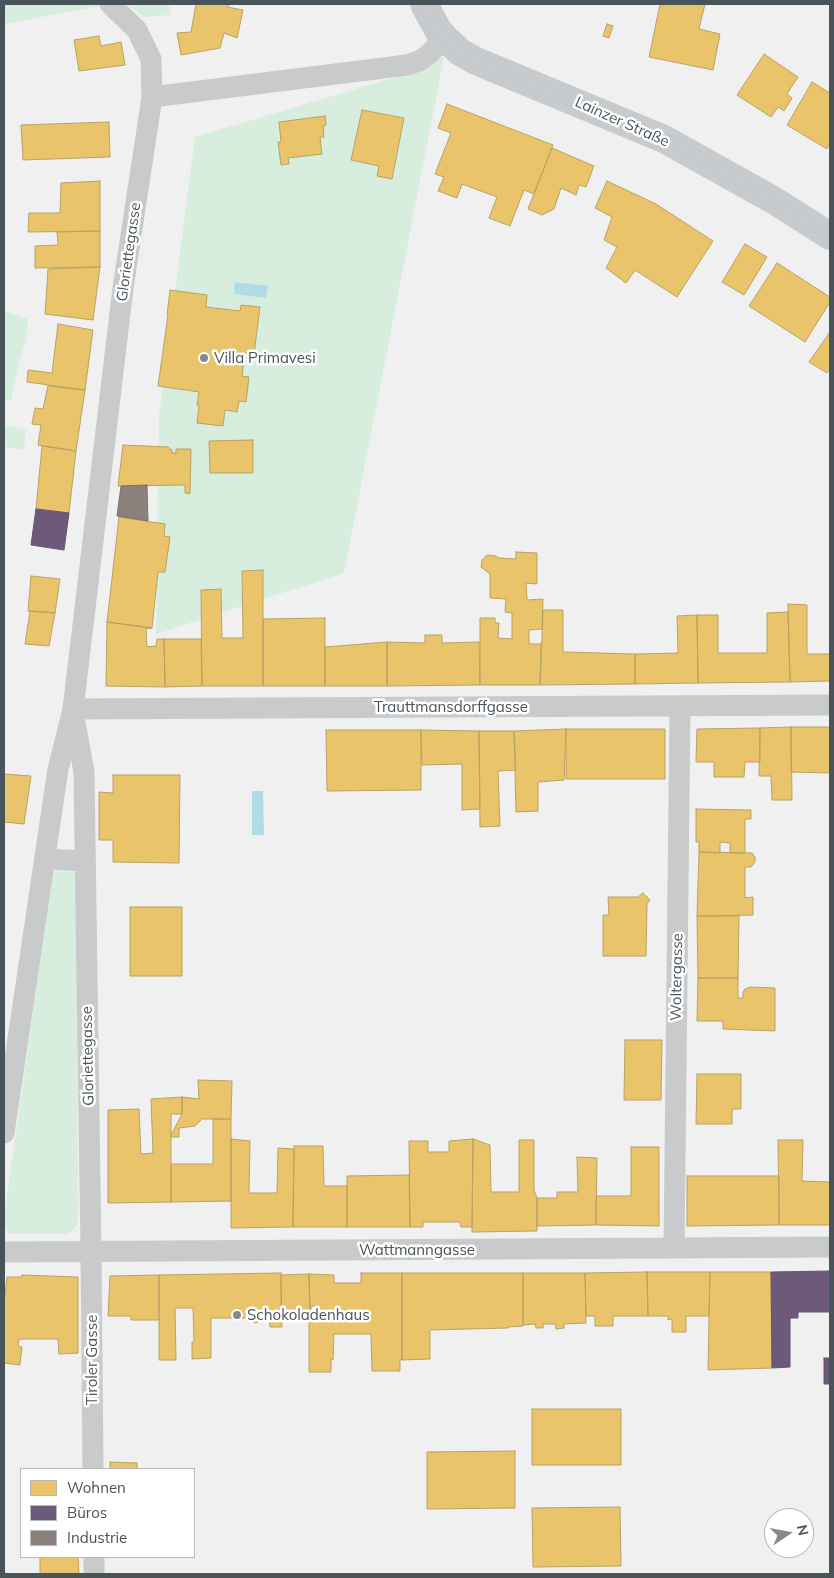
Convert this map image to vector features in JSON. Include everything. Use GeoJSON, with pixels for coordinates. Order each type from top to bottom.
{"type":"FeatureCollection","features":[{"type":"Feature","properties":{"kind":"main road","name":"Lainzer Straße"},"geometry":{"type":"LineString","coordinates":[[424,4],[432,21],[445,38],[460,52],[476,61],[664,140],[774,201],[830,236]]}},
{"type":"Feature","properties":{"kind":"street","name":"Gloriettegasse"},"geometry":{"type":"LineString","coordinates":[[4,1133],[58,769],[73,709],[123,288],[152,97],[151,59],[136,30],[110,4]]}},
{"type":"Feature","properties":{"kind":"street"},"geometry":{"type":"LineString","coordinates":[[152,97],[407,65],[419,61],[429,54],[445,38]]}},
{"type":"Feature","properties":{"kind":"street","name":"Trauttmansdorffgasse"},"geometry":{"type":"LineString","coordinates":[[73,709],[830,705]]}},
{"type":"Feature","properties":{"kind":"street","name":"Woltergasse"},"geometry":{"type":"LineString","coordinates":[[674,1248],[680,706]]}},
{"type":"Feature","properties":{"kind":"street","name":"Gloriettegasse"},"geometry":{"type":"LineString","coordinates":[[73,709],[84,772],[91,1252]]}},
{"type":"Feature","properties":{"kind":"street"},"geometry":{"type":"LineString","coordinates":[[45,859],[85,861]]}},
{"type":"Feature","properties":{"kind":"street","name":"Wattmanngasse"},"geometry":{"type":"LineString","coordinates":[[4,1252],[830,1247]]}},
{"type":"Feature","properties":{"kind":"street","name":"Tiroler Gasse"},"geometry":{"type":"LineString","coordinates":[[91,1252],[93,1468]]}},
{"type":"Feature","properties":{"kind":"street"},"geometry":{"type":"LineString","coordinates":[[94,1558],[94,1574]]}},
{"type":"Feature","properties":{"kind":"green space"},"geometry":{"type":"Polygon","coordinates":[[[4,4],[97,4],[100,6],[4,24],[4,4]]]}},
{"type":"Feature","properties":{"kind":"green space"},"geometry":{"type":"Polygon","coordinates":[[[127,4],[169,4],[170,15],[144,17],[127,4]]]}},
{"type":"Feature","properties":{"kind":"green space"},"geometry":{"type":"Polygon","coordinates":[[[444,57],[344,573],[156,634],[159,416],[195,137],[406,74],[444,57]]]}},
{"type":"Feature","properties":{"kind":"green space"},"geometry":{"type":"Polygon","coordinates":[[[4,311],[28,319],[26,340],[18,366],[11,401],[4,401],[4,311]]]}},
{"type":"Feature","properties":{"kind":"green space"},"geometry":{"type":"Polygon","coordinates":[[[4,425],[26,430],[24,450],[4,447],[4,425]]]}},
{"type":"Feature","properties":{"kind":"green space"},"geometry":{"type":"Polygon","coordinates":[[[53,871],[77,872],[78,1224],[69,1234],[9,1234],[4,1227],[4,1217],[53,871]]]}},
{"type":"Feature","properties":{"kind":"water"},"geometry":{"type":"Polygon","coordinates":[[[235,282],[268,286],[266,298],[234,294],[235,282]]]}},
{"type":"Feature","properties":{"kind":"water"},"geometry":{"type":"Polygon","coordinates":[[[252,791],[263,791],[264,835],[252,835],[252,791]]]}},
{"type":"Feature","properties":{"kind":"building: Wohnen"},"geometry":{"type":"Polygon","coordinates":[[[196,4],[231,4],[227,7],[243,10],[237,38],[224,33],[220,48],[181,55],[177,33],[191,32],[196,4]]]}},
{"type":"Feature","properties":{"kind":"building: Wohnen"},"geometry":{"type":"Polygon","coordinates":[[[660,4],[705,4],[699,29],[720,34],[713,70],[649,57],[660,4]]]}},
{"type":"Feature","properties":{"kind":"building: Wohnen"},"geometry":{"type":"Polygon","coordinates":[[[607,24],[613,26],[609,38],[603,36],[607,24]]]}},
{"type":"Feature","properties":{"kind":"building: Wohnen"},"geometry":{"type":"Polygon","coordinates":[[[99,36],[101,46],[121,42],[125,65],[79,71],[74,40],[99,36]]]}},
{"type":"Feature","properties":{"kind":"building: Wohnen"},"geometry":{"type":"Polygon","coordinates":[[[764,54],[798,77],[787,94],[792,98],[784,111],[778,107],[771,117],[737,95],[764,54]]]}},
{"type":"Feature","properties":{"kind":"building: Wohnen"},"geometry":{"type":"Polygon","coordinates":[[[812,82],[830,93],[830,143],[827,149],[787,125],[812,82]]]}},
{"type":"Feature","properties":{"kind":"building: Wohnen"},"geometry":{"type":"Polygon","coordinates":[[[447,104],[553,145],[534,194],[524,190],[510,226],[489,218],[497,197],[462,184],[457,198],[438,191],[444,177],[435,174],[451,133],[438,128],[447,104]]]}},
{"type":"Feature","properties":{"kind":"building: Wohnen"},"geometry":{"type":"Polygon","coordinates":[[[362,110],[404,118],[392,179],[377,176],[379,166],[351,160],[362,110]]]}},
{"type":"Feature","properties":{"kind":"building: Wohnen"},"geometry":{"type":"Polygon","coordinates":[[[325,116],[326,125],[323,126],[324,137],[320,137],[322,154],[288,158],[289,164],[281,165],[278,142],[281,142],[279,122],[325,116]]]}},
{"type":"Feature","properties":{"kind":"building: Wohnen"},"geometry":{"type":"Polygon","coordinates":[[[109,122],[110,157],[23,160],[21,125],[109,122]]]}},
{"type":"Feature","properties":{"kind":"building: Wohnen"},"geometry":{"type":"Polygon","coordinates":[[[552,148],[594,166],[586,187],[579,185],[576,195],[561,188],[554,209],[542,215],[528,209],[552,148]]]}},
{"type":"Feature","properties":{"kind":"building: Wohnen"},"geometry":{"type":"Polygon","coordinates":[[[100,181],[100,231],[28,232],[29,213],[60,213],[61,183],[100,181]]]}},
{"type":"Feature","properties":{"kind":"building: Wohnen"},"geometry":{"type":"Polygon","coordinates":[[[607,181],[656,204],[713,241],[677,297],[635,270],[626,283],[606,268],[617,247],[604,240],[612,217],[595,208],[607,181]]]}},
{"type":"Feature","properties":{"kind":"building: Wohnen"},"geometry":{"type":"Polygon","coordinates":[[[100,231],[100,267],[35,268],[35,246],[58,245],[57,232],[100,231]]]}},
{"type":"Feature","properties":{"kind":"building: Wohnen"},"geometry":{"type":"Polygon","coordinates":[[[745,244],[767,257],[744,295],[722,282],[745,244]]]}},
{"type":"Feature","properties":{"kind":"building: Wohnen"},"geometry":{"type":"Polygon","coordinates":[[[777,263],[830,297],[830,302],[805,342],[749,306],[777,263]]]}},
{"type":"Feature","properties":{"kind":"building: Wohnen"},"geometry":{"type":"Polygon","coordinates":[[[100,267],[93,320],[45,314],[48,269],[100,267]]]}},
{"type":"Feature","properties":{"kind":"building: Wohnen","name":"Villa Primavesi"},"geometry":{"type":"Polygon","coordinates":[[[170,290],[207,295],[206,307],[240,311],[241,305],[260,307],[254,354],[245,353],[242,376],[249,377],[246,402],[239,401],[237,412],[225,410],[223,426],[197,423],[199,392],[158,386],[170,290]]]}},
{"type":"Feature","properties":{"kind":"building: Wohnen"},"geometry":{"type":"Polygon","coordinates":[[[58,324],[93,330],[85,390],[27,382],[28,370],[52,373],[58,324]]]}},
{"type":"Feature","properties":{"kind":"building: Wohnen"},"geometry":{"type":"Polygon","coordinates":[[[830,332],[830,368],[827,373],[809,362],[830,332]]]}},
{"type":"Feature","properties":{"kind":"building: Wohnen"},"geometry":{"type":"Polygon","coordinates":[[[48,386],[85,390],[76,451],[38,445],[41,425],[32,424],[35,408],[43,409],[48,386]]]}},
{"type":"Feature","properties":{"kind":"building: Wohnen"},"geometry":{"type":"Polygon","coordinates":[[[253,440],[253,473],[210,473],[209,441],[253,440]]]}},
{"type":"Feature","properties":{"kind":"building: Wohnen"},"geometry":{"type":"Polygon","coordinates":[[[123,445],[168,447],[172,450],[172,453],[176,453],[176,449],[191,449],[190,494],[185,493],[185,485],[118,486],[123,445]]]}},
{"type":"Feature","properties":{"kind":"building: Wohnen"},"geometry":{"type":"Polygon","coordinates":[[[42,446],[76,451],[69,513],[36,509],[42,446]]]}},
{"type":"Feature","properties":{"kind":"building: Wohnen"},"geometry":{"type":"Polygon","coordinates":[[[119,517],[165,524],[164,536],[170,537],[165,572],[158,572],[152,628],[107,622],[119,517]]]}},
{"type":"Feature","properties":{"kind":"building: Wohnen"},"geometry":{"type":"Polygon","coordinates":[[[516,552],[537,553],[537,584],[526,583],[527,600],[543,599],[542,629],[529,630],[529,644],[541,644],[540,685],[480,685],[480,618],[495,618],[495,623],[499,623],[498,638],[512,639],[512,613],[505,612],[506,599],[490,598],[490,574],[481,567],[482,560],[487,555],[516,559],[516,552]]]}},
{"type":"Feature","properties":{"kind":"building: Wohnen"},"geometry":{"type":"Polygon","coordinates":[[[263,570],[263,686],[202,686],[201,590],[221,589],[222,638],[243,638],[242,571],[263,570]]]}},
{"type":"Feature","properties":{"kind":"building: Wohnen"},"geometry":{"type":"Polygon","coordinates":[[[31,576],[60,579],[55,613],[28,611],[31,576]]]}},
{"type":"Feature","properties":{"kind":"building: Wohnen"},"geometry":{"type":"Polygon","coordinates":[[[788,604],[807,605],[807,654],[830,654],[830,681],[790,682],[788,604]]]}},
{"type":"Feature","properties":{"kind":"building: Wohnen"},"geometry":{"type":"Polygon","coordinates":[[[543,610],[563,610],[563,652],[635,654],[635,684],[540,685],[543,610]]]}},
{"type":"Feature","properties":{"kind":"building: Wohnen"},"geometry":{"type":"Polygon","coordinates":[[[30,611],[55,613],[49,646],[25,644],[30,611]]]}},
{"type":"Feature","properties":{"kind":"building: Wohnen"},"geometry":{"type":"Polygon","coordinates":[[[788,612],[790,682],[698,683],[697,615],[718,615],[718,653],[767,653],[767,613],[788,612]]]}},
{"type":"Feature","properties":{"kind":"building: Wohnen"},"geometry":{"type":"Polygon","coordinates":[[[697,615],[698,683],[635,684],[635,654],[678,653],[677,616],[697,615]]]}},
{"type":"Feature","properties":{"kind":"building: Wohnen"},"geometry":{"type":"Polygon","coordinates":[[[325,618],[325,686],[263,686],[263,619],[325,618]]]}},
{"type":"Feature","properties":{"kind":"building: Wohnen"},"geometry":{"type":"Polygon","coordinates":[[[107,622],[152,628],[146,629],[147,647],[156,646],[157,639],[164,639],[165,687],[106,686],[107,622]]]}},
{"type":"Feature","properties":{"kind":"building: Wohnen"},"geometry":{"type":"Polygon","coordinates":[[[425,635],[442,635],[442,643],[479,642],[480,685],[387,686],[387,642],[425,643],[425,635]]]}},
{"type":"Feature","properties":{"kind":"building: Wohnen"},"geometry":{"type":"Polygon","coordinates":[[[164,639],[201,639],[202,686],[165,687],[164,639]]]}},
{"type":"Feature","properties":{"kind":"building: Wohnen"},"geometry":{"type":"Polygon","coordinates":[[[387,642],[387,686],[325,686],[325,647],[387,642]]]}},
{"type":"Feature","properties":{"kind":"building: Wohnen"},"geometry":{"type":"Polygon","coordinates":[[[791,727],[830,727],[830,773],[791,772],[791,727]]]}},
{"type":"Feature","properties":{"kind":"building: Wohnen"},"geometry":{"type":"Polygon","coordinates":[[[791,727],[792,800],[772,800],[771,776],[759,776],[760,728],[791,727]]]}},
{"type":"Feature","properties":{"kind":"building: Wohnen"},"geometry":{"type":"Polygon","coordinates":[[[760,728],[760,762],[745,762],[744,777],[714,777],[714,762],[696,762],[697,729],[760,728]]]}},
{"type":"Feature","properties":{"kind":"building: Wohnen"},"geometry":{"type":"Polygon","coordinates":[[[566,729],[665,729],[665,779],[566,779],[566,729]]]}},
{"type":"Feature","properties":{"kind":"building: Wohnen"},"geometry":{"type":"Polygon","coordinates":[[[566,729],[564,780],[538,782],[538,811],[516,812],[514,731],[566,729]]]}},
{"type":"Feature","properties":{"kind":"building: Wohnen"},"geometry":{"type":"Polygon","coordinates":[[[326,730],[421,730],[421,790],[327,791],[326,730]]]}},
{"type":"Feature","properties":{"kind":"building: Wohnen"},"geometry":{"type":"Polygon","coordinates":[[[421,730],[479,731],[480,809],[462,810],[462,764],[422,765],[421,730]]]}},
{"type":"Feature","properties":{"kind":"building: Wohnen"},"geometry":{"type":"Polygon","coordinates":[[[479,731],[514,731],[516,770],[498,771],[500,826],[480,827],[479,731]]]}},
{"type":"Feature","properties":{"kind":"building: Wohnen"},"geometry":{"type":"Polygon","coordinates":[[[4,774],[31,776],[24,824],[4,822],[4,774]]]}},
{"type":"Feature","properties":{"kind":"building: Wohnen"},"geometry":{"type":"Polygon","coordinates":[[[113,775],[180,775],[179,863],[113,862],[113,840],[99,840],[99,792],[113,793],[113,775]]]}},
{"type":"Feature","properties":{"kind":"building: Wohnen"},"geometry":{"type":"Polygon","coordinates":[[[696,809],[751,810],[751,819],[745,819],[745,853],[730,853],[730,843],[720,842],[720,853],[699,852],[699,842],[696,842],[696,809]]]}},
{"type":"Feature","properties":{"kind":"building: Wohnen"},"geometry":{"type":"Polygon","coordinates":[[[699,852],[752,853],[755,857],[755,862],[751,867],[745,867],[745,898],[753,897],[753,915],[697,916],[699,852]]]}},
{"type":"Feature","properties":{"kind":"building: Wohnen"},"geometry":{"type":"Polygon","coordinates":[[[643,893],[650,900],[647,904],[646,956],[603,956],[603,915],[609,915],[608,897],[638,897],[643,893]]]}},
{"type":"Feature","properties":{"kind":"building: Wohnen"},"geometry":{"type":"Polygon","coordinates":[[[130,907],[182,907],[182,976],[130,976],[130,907]]]}},
{"type":"Feature","properties":{"kind":"building: Wohnen"},"geometry":{"type":"Polygon","coordinates":[[[697,916],[739,916],[738,978],[698,978],[697,916]]]}},
{"type":"Feature","properties":{"kind":"building: Wohnen"},"geometry":{"type":"Polygon","coordinates":[[[698,978],[738,978],[738,998],[743,998],[743,992],[750,987],[775,988],[775,1031],[723,1029],[723,1021],[697,1021],[698,978]]]}},
{"type":"Feature","properties":{"kind":"building: Wohnen"},"geometry":{"type":"Polygon","coordinates":[[[625,1040],[662,1040],[661,1100],[624,1100],[625,1040]]]}},
{"type":"Feature","properties":{"kind":"building: Wohnen"},"geometry":{"type":"Polygon","coordinates":[[[697,1074],[741,1074],[741,1109],[732,1109],[732,1124],[696,1124],[697,1074]]]}},
{"type":"Feature","properties":{"kind":"building: Wohnen"},"geometry":{"type":"Polygon","coordinates":[[[198,1080],[232,1081],[231,1119],[202,1119],[195,1126],[179,1128],[179,1137],[170,1137],[182,1114],[182,1097],[199,1099],[198,1080]]]}},
{"type":"Feature","properties":{"kind":"building: Wohnen"},"geometry":{"type":"Polygon","coordinates":[[[182,1097],[182,1114],[171,1114],[171,1202],[108,1203],[108,1110],[139,1109],[141,1154],[153,1153],[151,1099],[182,1097]]]}},
{"type":"Feature","properties":{"kind":"building: Wohnen"},"geometry":{"type":"Polygon","coordinates":[[[213,1119],[231,1119],[231,1201],[171,1202],[171,1164],[213,1164],[213,1119]]]}},
{"type":"Feature","properties":{"kind":"building: Wohnen"},"geometry":{"type":"Polygon","coordinates":[[[231,1139],[250,1141],[249,1193],[277,1193],[278,1148],[294,1149],[293,1227],[231,1228],[231,1139]]]}},
{"type":"Feature","properties":{"kind":"building: Wohnen"},"geometry":{"type":"Polygon","coordinates":[[[473,1139],[472,1227],[461,1227],[460,1222],[423,1222],[423,1227],[410,1227],[409,1141],[428,1141],[428,1152],[449,1152],[449,1141],[473,1139]]]}},
{"type":"Feature","properties":{"kind":"building: Wohnen"},"geometry":{"type":"Polygon","coordinates":[[[473,1139],[490,1145],[491,1192],[519,1192],[519,1140],[534,1140],[534,1190],[537,1198],[537,1231],[472,1232],[473,1139]]]}},
{"type":"Feature","properties":{"kind":"building: Wohnen"},"geometry":{"type":"Polygon","coordinates":[[[778,1140],[803,1140],[802,1181],[830,1182],[830,1225],[779,1225],[778,1140]]]}},
{"type":"Feature","properties":{"kind":"building: Wohnen"},"geometry":{"type":"Polygon","coordinates":[[[294,1146],[323,1146],[324,1186],[347,1186],[347,1227],[293,1227],[294,1146]]]}},
{"type":"Feature","properties":{"kind":"building: Wohnen"},"geometry":{"type":"Polygon","coordinates":[[[631,1147],[659,1147],[659,1226],[596,1225],[596,1196],[631,1196],[631,1147]]]}},
{"type":"Feature","properties":{"kind":"building: Wohnen"},"geometry":{"type":"Polygon","coordinates":[[[577,1157],[597,1158],[596,1225],[537,1226],[537,1198],[557,1198],[557,1192],[578,1192],[577,1157]]]}},
{"type":"Feature","properties":{"kind":"building: Wohnen"},"geometry":{"type":"Polygon","coordinates":[[[409,1175],[410,1227],[347,1227],[347,1176],[409,1175]]]}},
{"type":"Feature","properties":{"kind":"building: Wohnen"},"geometry":{"type":"Polygon","coordinates":[[[687,1176],[779,1176],[779,1225],[687,1226],[687,1176]]]}},
{"type":"Feature","properties":{"kind":"building: Wohnen"},"geometry":{"type":"Polygon","coordinates":[[[647,1272],[710,1272],[709,1316],[686,1316],[686,1332],[672,1332],[672,1319],[668,1320],[668,1316],[648,1316],[647,1272]]]}},
{"type":"Feature","properties":{"kind":"building: Wohnen"},"geometry":{"type":"Polygon","coordinates":[[[647,1272],[648,1316],[613,1316],[613,1326],[595,1326],[595,1316],[586,1316],[585,1273],[647,1272]]]}},
{"type":"Feature","properties":{"kind":"building: Wohnen"},"geometry":{"type":"Polygon","coordinates":[[[710,1272],[771,1272],[772,1368],[708,1370],[710,1272]]]}},
{"type":"Feature","properties":{"kind":"building: Wohnen","name":"Schokoladenhaus"},"geometry":{"type":"Polygon","coordinates":[[[281,1273],[282,1327],[270,1327],[269,1318],[260,1318],[255,1323],[249,1318],[211,1318],[211,1358],[192,1359],[192,1342],[194,1342],[193,1308],[175,1308],[176,1360],[159,1360],[159,1275],[281,1273]]]}},
{"type":"Feature","properties":{"kind":"building: Wohnen"},"geometry":{"type":"Polygon","coordinates":[[[361,1273],[402,1273],[402,1360],[400,1359],[400,1371],[372,1371],[371,1334],[334,1334],[331,1372],[309,1372],[309,1322],[319,1321],[319,1306],[312,1306],[310,1310],[309,1274],[334,1275],[334,1283],[361,1283],[361,1273]]]}},
{"type":"Feature","properties":{"kind":"building: Wohnen"},"geometry":{"type":"Polygon","coordinates":[[[402,1273],[523,1273],[523,1326],[430,1330],[430,1359],[402,1360],[402,1273]]]}},
{"type":"Feature","properties":{"kind":"building: Wohnen"},"geometry":{"type":"Polygon","coordinates":[[[523,1273],[585,1273],[586,1323],[564,1324],[564,1328],[556,1329],[555,1324],[543,1324],[543,1328],[536,1328],[535,1324],[523,1325],[523,1273]]]}},
{"type":"Feature","properties":{"kind":"building: Wohnen"},"geometry":{"type":"Polygon","coordinates":[[[309,1274],[310,1310],[281,1312],[281,1275],[309,1274]]]}},
{"type":"Feature","properties":{"kind":"building: Wohnen"},"geometry":{"type":"Polygon","coordinates":[[[22,1275],[78,1277],[78,1353],[59,1354],[58,1339],[19,1339],[18,1346],[22,1347],[20,1365],[4,1363],[4,1302],[7,1277],[22,1277],[22,1275]]]}},
{"type":"Feature","properties":{"kind":"building: Wohnen"},"geometry":{"type":"Polygon","coordinates":[[[159,1275],[159,1320],[131,1320],[131,1316],[108,1316],[110,1276],[159,1275]]]}},
{"type":"Feature","properties":{"kind":"building: Wohnen"},"geometry":{"type":"Polygon","coordinates":[[[532,1409],[621,1409],[621,1465],[532,1465],[532,1409]]]}},
{"type":"Feature","properties":{"kind":"building: Wohnen"},"geometry":{"type":"Polygon","coordinates":[[[515,1451],[515,1508],[427,1509],[427,1452],[515,1451]]]}},
{"type":"Feature","properties":{"kind":"building: Wohnen"},"geometry":{"type":"Polygon","coordinates":[[[110,1462],[137,1463],[137,1468],[110,1468],[110,1462]]]}},
{"type":"Feature","properties":{"kind":"building: Wohnen"},"geometry":{"type":"Polygon","coordinates":[[[620,1507],[621,1566],[533,1567],[532,1508],[620,1507]]]}},
{"type":"Feature","properties":{"kind":"building: Wohnen"},"geometry":{"type":"Polygon","coordinates":[[[40,1558],[78,1558],[79,1574],[40,1574],[40,1558]]]}},
{"type":"Feature","properties":{"kind":"building: Büros"},"geometry":{"type":"Polygon","coordinates":[[[36,509],[69,513],[64,550],[31,545],[36,509]]]}},
{"type":"Feature","properties":{"kind":"building: Büros"},"geometry":{"type":"Polygon","coordinates":[[[830,1271],[830,1312],[798,1312],[798,1318],[790,1318],[790,1367],[772,1368],[771,1272],[830,1271]]]}},
{"type":"Feature","properties":{"kind":"building: Büros"},"geometry":{"type":"Polygon","coordinates":[[[824,1358],[830,1358],[830,1384],[824,1384],[824,1358]]]}},
{"type":"Feature","properties":{"kind":"building: Industrie"},"geometry":{"type":"Polygon","coordinates":[[[147,485],[148,521],[117,516],[121,486],[147,485]]]}},
{"type":"Feature","properties":{"kind":"tram line"},"geometry":{"type":"LineString","coordinates":[[419,4],[427,24],[446,48],[472,65],[667,146],[697,161],[830,242]]}},
{"type":"Feature","properties":{"kind":"tram line"},"geometry":{"type":"LineString","coordinates":[[429,4],[444,30],[464,49],[672,137],[701,152],[830,231]]}},
{"type":"Feature","properties":{"kind":"place","name":"Villa Primavesi"},"geometry":{"type":"Point","coordinates":[204,358]}},
{"type":"Feature","properties":{"kind":"place","name":"Schokoladenhaus"},"geometry":{"type":"Point","coordinates":[237,1315]}}]}
